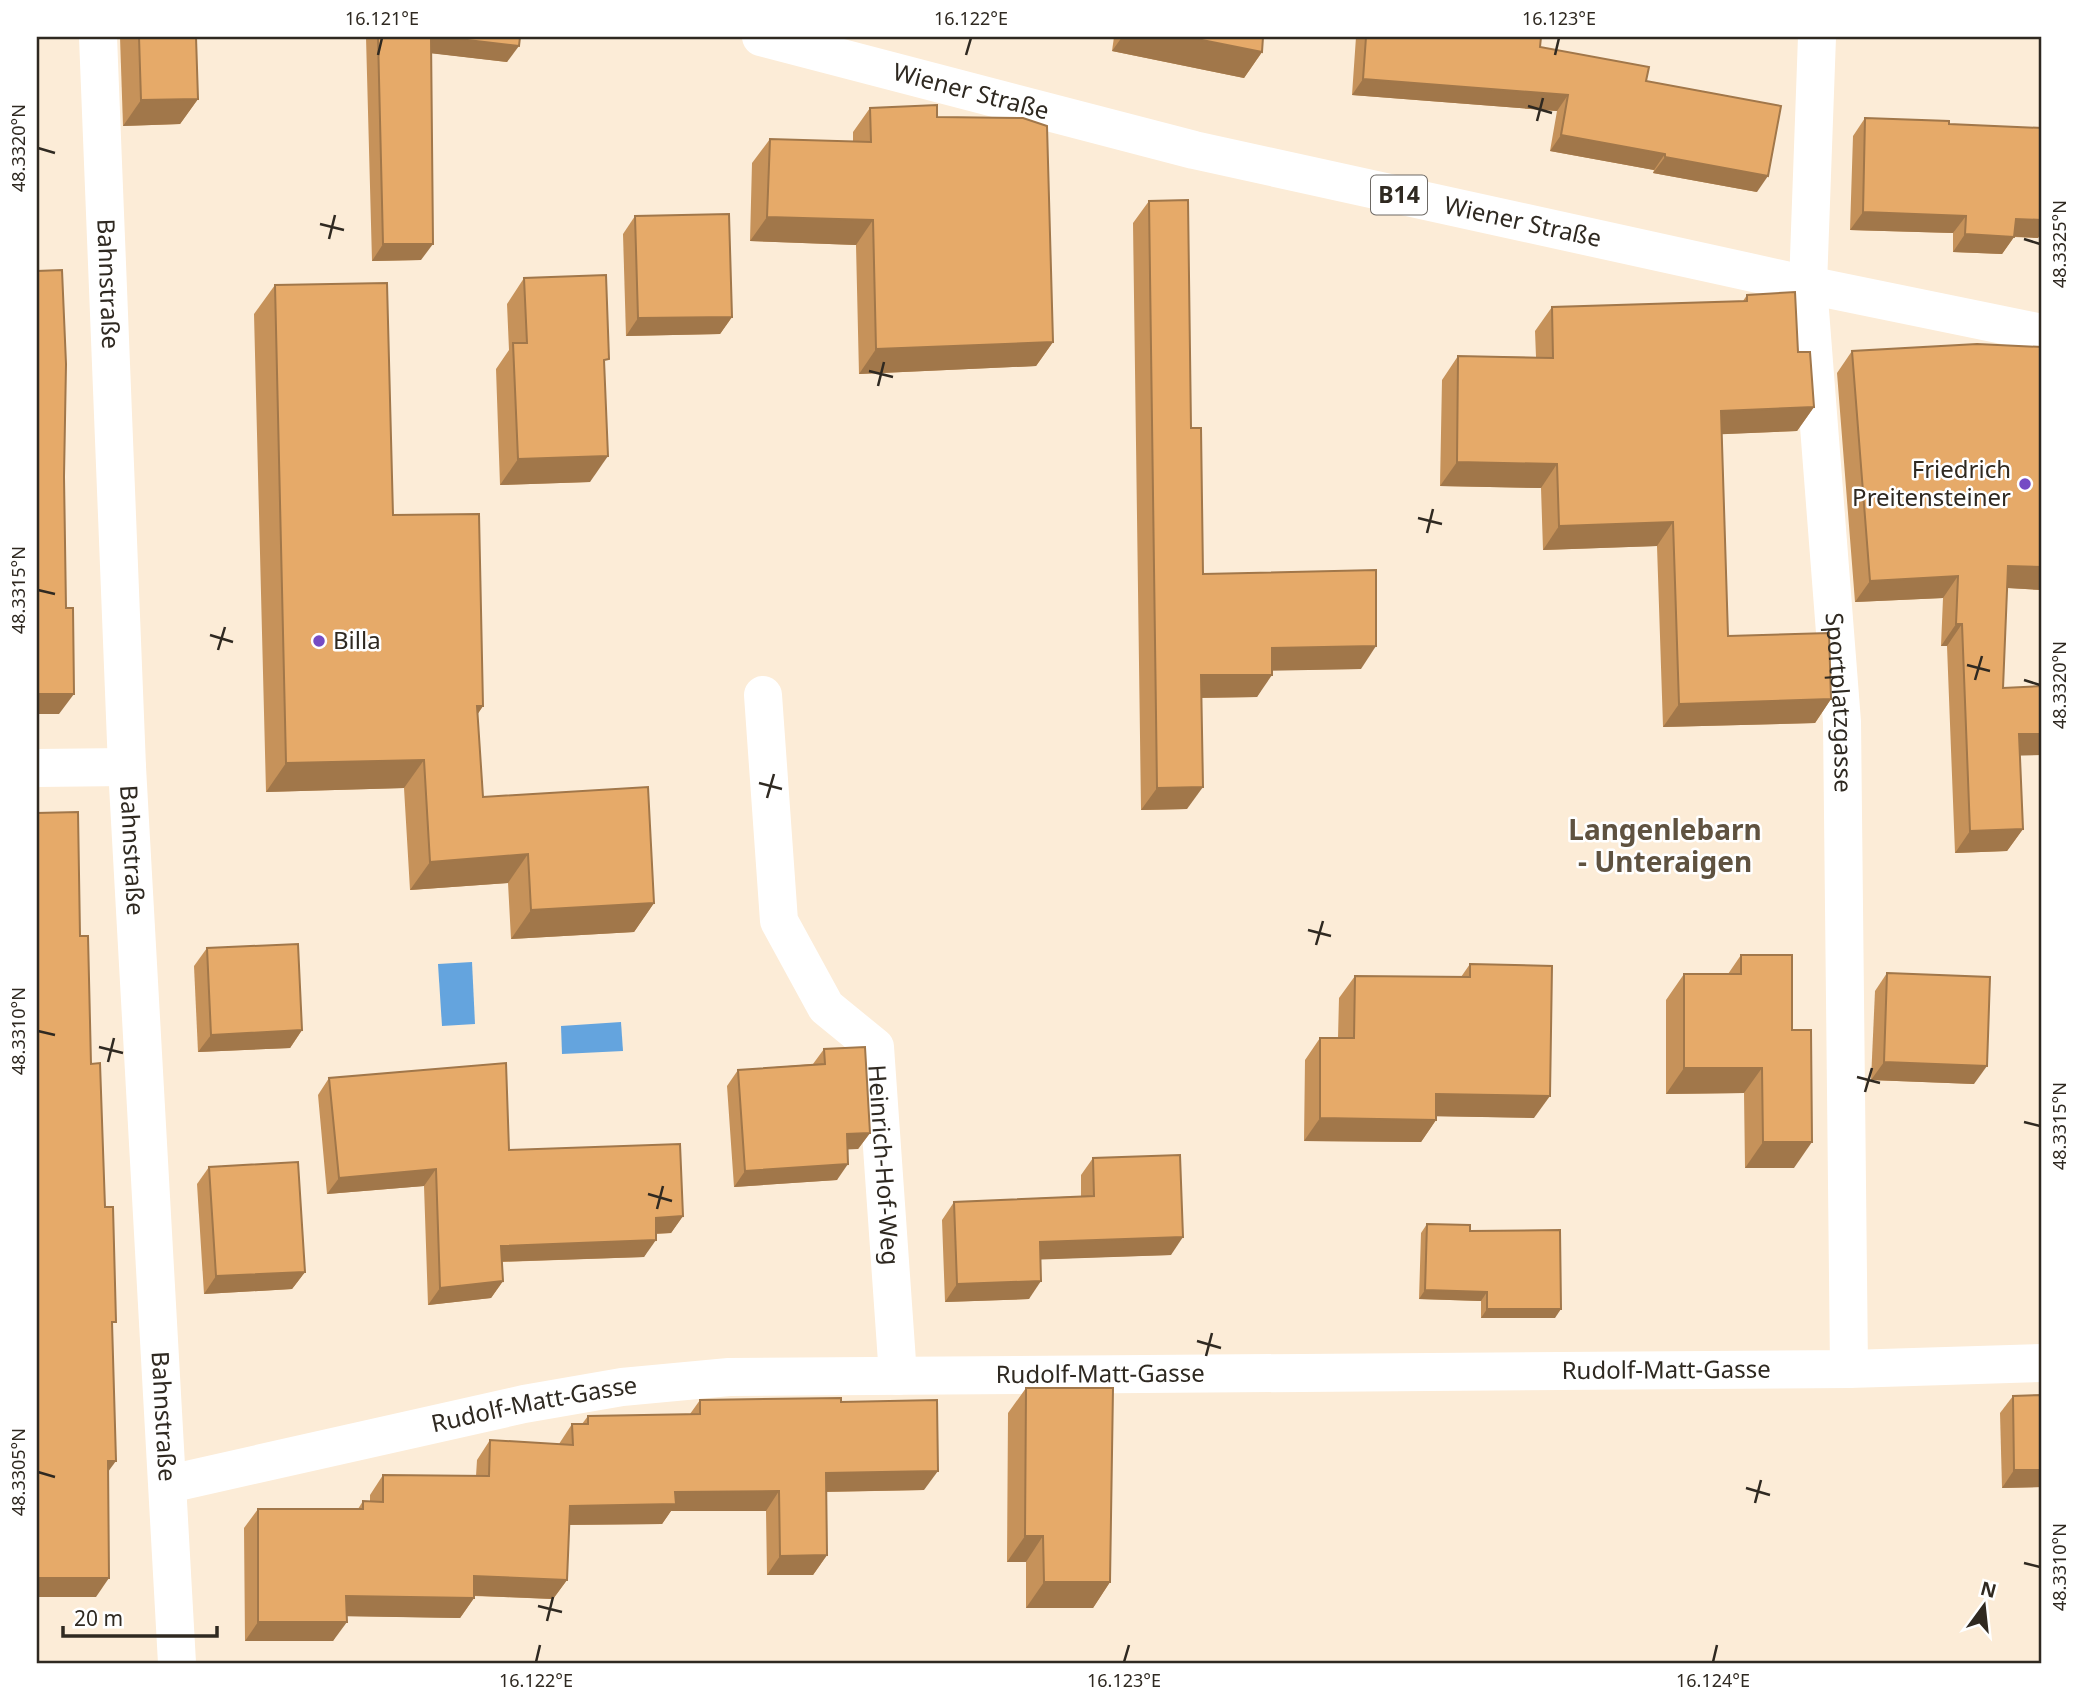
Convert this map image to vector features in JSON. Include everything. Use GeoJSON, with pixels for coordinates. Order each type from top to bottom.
{"type":"FeatureCollection","features":[{"type":"Feature","properties":{"kind":"street","name":"Bahnstraße"},"geometry":{"type":"LineString","coordinates":[[98,37],[127,767],[177,1663]]}},
{"type":"Feature","properties":{"kind":"street","name":"Wiener Straße"},"geometry":{"type":"LineString","coordinates":[[761,37],[1194,150],[1808,285],[2042,333]]}},
{"type":"Feature","properties":{"kind":"street","name":"Sportplatzgasse"},"geometry":{"type":"LineString","coordinates":[[1817,37],[1808,285],[1842,722],[1849,1369]]}},
{"type":"Feature","properties":{"kind":"street","name":"Heinrich-Hof-Weg"},"geometry":{"type":"LineString","coordinates":[[763,695],[779,921],[826,1007],[875,1047],[898,1376]]}},
{"type":"Feature","properties":{"kind":"street"},"geometry":{"type":"LineString","coordinates":[[37,768],[127,767]]}},
{"type":"Feature","properties":{"kind":"street","name":"Rudolf-Matt-Gasse"},"geometry":{"type":"LineString","coordinates":[[169,1484],[523,1404],[622,1387],[729,1377],[1849,1369],[2042,1363]]}},
{"type":"Feature","properties":{"kind":"water"},"geometry":{"type":"Polygon","coordinates":[[[472,962],[475,1024],[442,1026],[438,964],[472,962]]]}},
{"type":"Feature","properties":{"kind":"water"},"geometry":{"type":"Polygon","coordinates":[[[621,1022],[623,1051],[562,1054],[561,1026],[621,1022]]]}},
{"type":"Feature","properties":{"kind":"building"},"geometry":{"type":"Polygon","coordinates":[[[139,37],[196,37],[198,99],[141,100],[139,37]]]}},
{"type":"Feature","properties":{"kind":"building"},"geometry":{"type":"Polygon","coordinates":[[[378,37],[431,37],[433,244],[383,244],[378,37]]]}},
{"type":"Feature","properties":{"kind":"building"},"geometry":{"type":"Polygon","coordinates":[[[442,37],[520,37],[519,46],[442,37]]]}},
{"type":"Feature","properties":{"kind":"building"},"geometry":{"type":"Polygon","coordinates":[[[1187,37],[1263,37],[1262,52],[1187,37]]]}},
{"type":"Feature","properties":{"kind":"building"},"geometry":{"type":"Polygon","coordinates":[[[1366,37],[1541,37],[1540,47],[1649,67],[1646,81],[1781,106],[1768,176],[1561,135],[1568,95],[1363,79],[1366,37]]]}},
{"type":"Feature","properties":{"kind":"building"},"geometry":{"type":"Polygon","coordinates":[[[937,105],[937,117],[1023,118],[1047,126],[1053,342],[876,349],[873,220],[767,217],[770,139],[871,142],[870,108],[937,105]]]}},
{"type":"Feature","properties":{"kind":"building"},"geometry":{"type":"Polygon","coordinates":[[[1865,118],[2042,128],[2042,220],[2016,219],[2014,237],[1965,234],[1966,216],[1863,212],[1865,118]]]}},
{"type":"Feature","properties":{"kind":"building"},"geometry":{"type":"Polygon","coordinates":[[[1188,200],[1191,428],[1201,428],[1203,574],[1376,570],[1376,646],[1272,648],[1272,675],[1201,675],[1203,787],[1157,788],[1149,201],[1188,200]]]}},
{"type":"Feature","properties":{"kind":"building"},"geometry":{"type":"Polygon","coordinates":[[[729,214],[732,317],[638,318],[635,216],[729,214]]]}},
{"type":"Feature","properties":{"kind":"building"},"geometry":{"type":"Polygon","coordinates":[[[62,270],[66,364],[66,608],[73,608],[74,694],[37,694],[37,271],[62,270]]]}},
{"type":"Feature","properties":{"kind":"building"},"geometry":{"type":"Polygon","coordinates":[[[606,275],[609,359],[604,360],[608,456],[518,459],[513,343],[527,343],[524,278],[606,275]]]}},
{"type":"Feature","properties":{"kind":"building"},"geometry":{"type":"Polygon","coordinates":[[[387,283],[393,515],[479,514],[483,706],[477,706],[483,797],[648,787],[654,903],[531,910],[528,854],[430,862],[424,760],[286,763],[275,285],[387,283]]]}},
{"type":"Feature","properties":{"kind":"building"},"geometry":{"type":"Polygon","coordinates":[[[1795,292],[1798,352],[1810,352],[1814,407],[1721,411],[1728,636],[1829,633],[1831,699],[1679,704],[1673,522],[1559,526],[1557,464],[1457,462],[1458,356],[1553,358],[1552,307],[1747,301],[1747,295],[1795,292]]]}},
{"type":"Feature","properties":{"kind":"building"},"geometry":{"type":"Polygon","coordinates":[[[1977,344],[2042,347],[2042,567],[2008,566],[2003,688],[2042,686],[2042,734],[2019,734],[2023,829],[1970,831],[1962,624],[1956,624],[1958,576],[1870,581],[1852,351],[1977,344]]]}},
{"type":"Feature","properties":{"kind":"building"},"geometry":{"type":"Polygon","coordinates":[[[78,812],[80,936],[88,936],[91,1064],[100,1063],[105,1207],[113,1207],[116,1322],[112,1322],[116,1461],[108,1461],[109,1578],[37,1578],[37,813],[78,812]]]}},
{"type":"Feature","properties":{"kind":"building"},"geometry":{"type":"Polygon","coordinates":[[[298,944],[302,1030],[211,1035],[207,948],[298,944]]]}},
{"type":"Feature","properties":{"kind":"building"},"geometry":{"type":"Polygon","coordinates":[[[1741,955],[1792,955],[1792,1030],[1811,1030],[1812,1142],[1763,1142],[1762,1068],[1684,1068],[1684,974],[1741,974],[1741,955]]]}},
{"type":"Feature","properties":{"kind":"building"},"geometry":{"type":"Polygon","coordinates":[[[1470,964],[1552,966],[1550,1096],[1436,1094],[1436,1120],[1320,1118],[1320,1038],[1354,1038],[1355,976],[1470,977],[1470,964]]]}},
{"type":"Feature","properties":{"kind":"building"},"geometry":{"type":"Polygon","coordinates":[[[1887,973],[1990,977],[1987,1066],[1884,1062],[1887,973]]]}},
{"type":"Feature","properties":{"kind":"building"},"geometry":{"type":"Polygon","coordinates":[[[865,1047],[870,1133],[847,1134],[848,1164],[745,1171],[738,1070],[825,1064],[824,1049],[865,1047]]]}},
{"type":"Feature","properties":{"kind":"building"},"geometry":{"type":"Polygon","coordinates":[[[506,1063],[509,1150],[680,1144],[683,1216],[656,1218],[656,1240],[501,1246],[503,1281],[440,1288],[436,1169],[339,1178],[329,1078],[506,1063]]]}},
{"type":"Feature","properties":{"kind":"building"},"geometry":{"type":"Polygon","coordinates":[[[1180,1155],[1183,1237],[1040,1242],[1041,1281],[957,1284],[954,1202],[1094,1196],[1093,1158],[1180,1155]]]}},
{"type":"Feature","properties":{"kind":"building"},"geometry":{"type":"Polygon","coordinates":[[[298,1162],[305,1272],[216,1276],[209,1167],[298,1162]]]}},
{"type":"Feature","properties":{"kind":"building"},"geometry":{"type":"Polygon","coordinates":[[[1427,1224],[1470,1225],[1470,1231],[1560,1230],[1561,1309],[1487,1309],[1487,1292],[1425,1290],[1427,1224]]]}},
{"type":"Feature","properties":{"kind":"building"},"geometry":{"type":"Polygon","coordinates":[[[1026,1388],[1113,1388],[1110,1582],[1044,1582],[1043,1536],[1025,1536],[1026,1388]]]}},
{"type":"Feature","properties":{"kind":"building"},"geometry":{"type":"Polygon","coordinates":[[[2042,1395],[2042,1470],[2014,1470],[2013,1396],[2042,1395]]]}},
{"type":"Feature","properties":{"kind":"building"},"geometry":{"type":"Polygon","coordinates":[[[841,1398],[841,1402],[937,1400],[938,1471],[826,1473],[827,1555],[780,1556],[779,1491],[675,1492],[676,1504],[570,1506],[567,1580],[474,1576],[474,1598],[346,1596],[347,1622],[258,1622],[258,1509],[363,1509],[363,1501],[383,1502],[383,1475],[489,1476],[490,1440],[573,1445],[572,1424],[588,1424],[588,1416],[700,1414],[700,1400],[841,1398]]]}},
{"type":"Feature","properties":{"kind":"place","name":"Friedrich Preitensteiner"},"geometry":{"type":"Point","coordinates":[2025,484]}},
{"type":"Feature","properties":{"kind":"place","name":"Billa"},"geometry":{"type":"Point","coordinates":[319,641]}},
{"type":"Feature","properties":{"kind":"district","name":"Langenlebarn - Unteraigen"},"geometry":{"type":"Point","coordinates":[1665,846]}}]}
